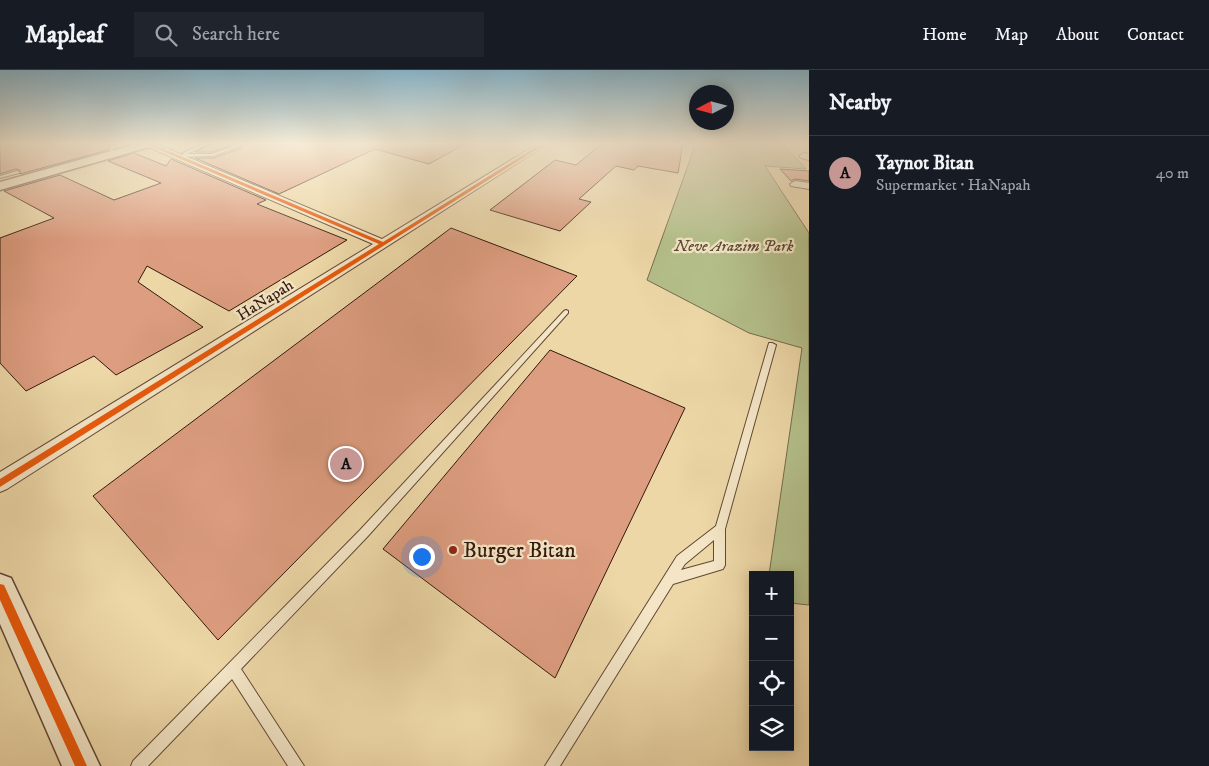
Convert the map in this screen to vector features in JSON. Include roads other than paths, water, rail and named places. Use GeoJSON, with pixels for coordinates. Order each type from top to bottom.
{"type":"FeatureCollection","features":[{"type":"Feature","properties":{"kind":"street"},"geometry":{"type":"LineString","coordinates":[[0,179],[12,175]]}},
{"type":"Feature","properties":{"kind":"street"},"geometry":{"type":"LineString","coordinates":[[0,186],[38,175]]}},
{"type":"Feature","properties":{"kind":"street"},"geometry":{"type":"LineString","coordinates":[[224,175],[381,244]]}},
{"type":"Feature","properties":{"kind":"street","name":"HaNapah"},"geometry":{"type":"LineString","coordinates":[[0,483],[492,175]]}},
{"type":"Feature","properties":{"kind":"street"},"geometry":{"type":"LineString","coordinates":[[795,184],[809,186]]}},
{"type":"Feature","properties":{"kind":"street"},"geometry":{"type":"LineString","coordinates":[[0,589],[82,766]]}},
{"type":"Feature","properties":{"kind":"lane"},"geometry":{"type":"LineString","coordinates":[[138,766],[364,533],[566,312]]}},
{"type":"Feature","properties":{"kind":"lane"},"geometry":{"type":"LineString","coordinates":[[670,579],[719,565],[720,529],[772,345]]}},
{"type":"Feature","properties":{"kind":"lane"},"geometry":{"type":"LineString","coordinates":[[552,766],[681,560],[720,529]]}},
{"type":"Feature","properties":{"kind":"lane"},"geometry":{"type":"LineString","coordinates":[[232,668],[297,766]]}},
{"type":"Feature","properties":{"kind":"place","name":"Yaynot Bitan"},"geometry":{"type":"Point","coordinates":[346,464]}},
{"type":"Feature","properties":{"kind":"place","name":"Burger Bitan"},"geometry":{"type":"Point","coordinates":[453,550]}},
{"type":"Feature","properties":{"kind":"park label","name":"Neve Arazim Park"},"geometry":{"type":"Point","coordinates":[734,246]}}]}
